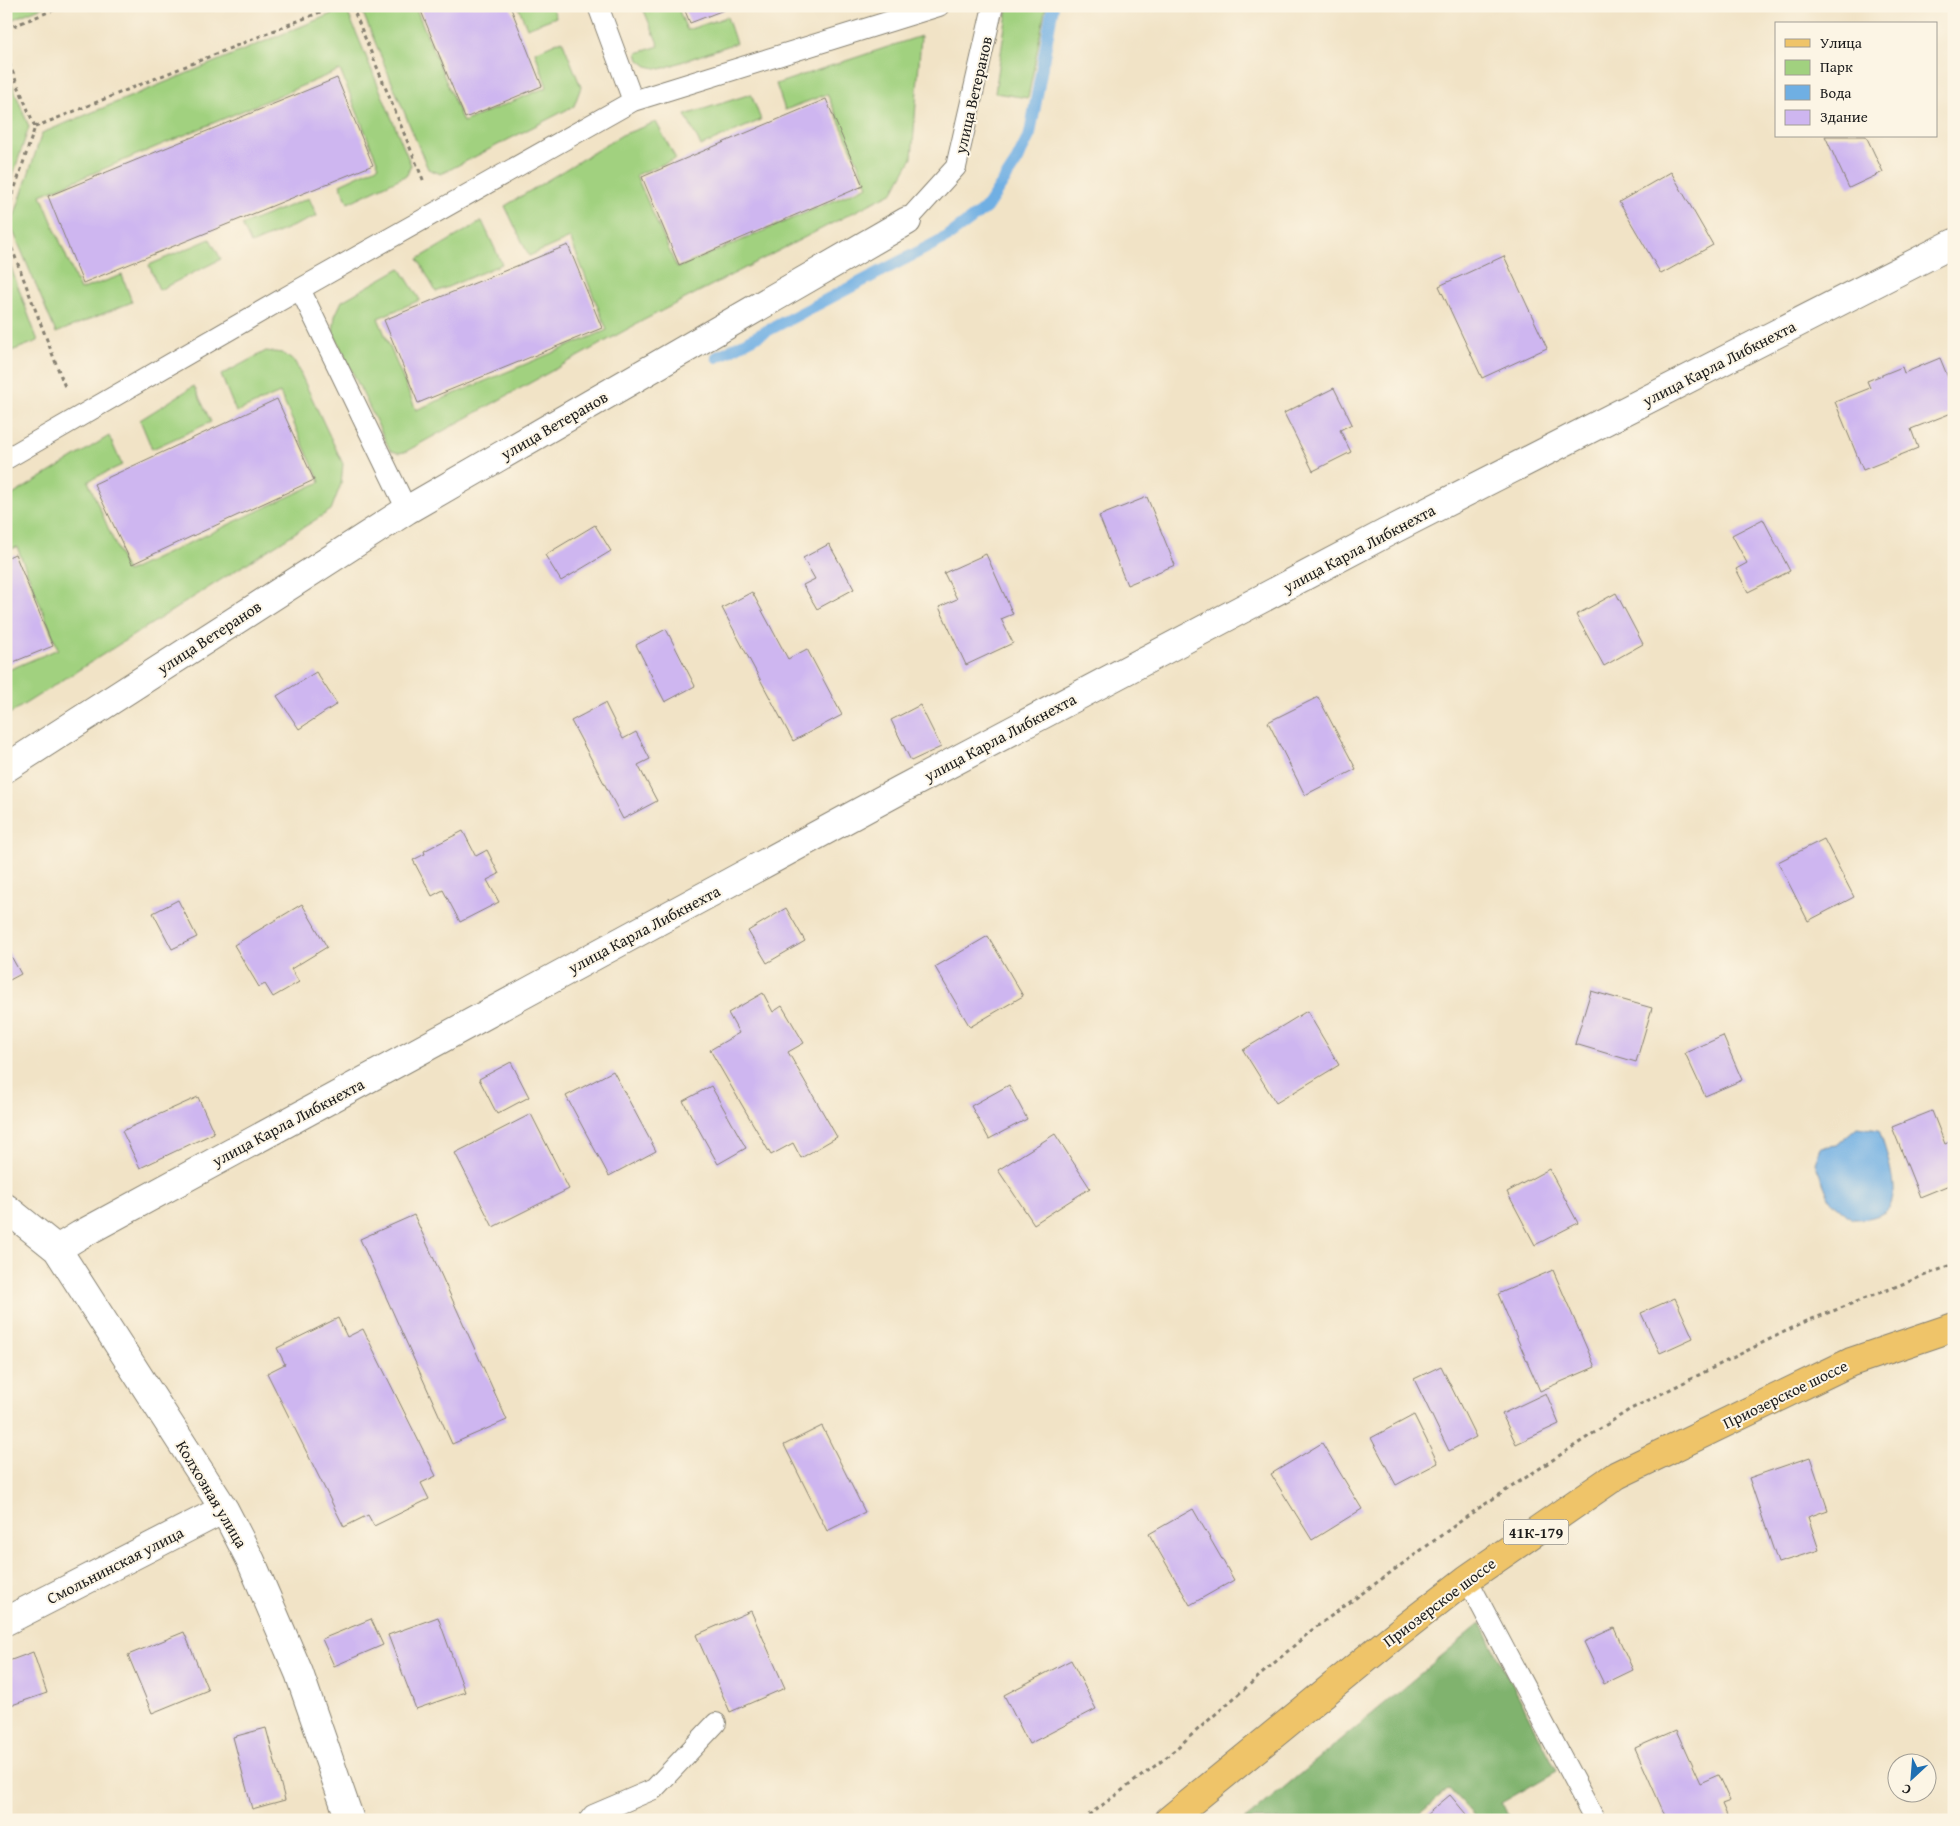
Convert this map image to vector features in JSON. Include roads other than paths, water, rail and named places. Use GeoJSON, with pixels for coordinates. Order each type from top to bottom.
{"type":"FeatureCollection","features":[{"type":"Feature","properties":{"kind":"main road","name":"Приозерское шоссе"},"geometry":{"type":"LineString","coordinates":[[1168,1820],[1399,1632],[1468,1579],[1617,1475],[1851,1362],[1954,1326]]}},
{"type":"Feature","properties":{"kind":"street","name":"улица Ветеранов"},"geometry":{"type":"LineString","coordinates":[[6,768],[407,510],[907,221]]}},
{"type":"Feature","properties":{"kind":"street","name":"улица Карла Либкнехта"},"geometry":{"type":"LineString","coordinates":[[57,1249],[900,790],[1386,533],[1954,243]]}},
{"type":"Feature","properties":{"kind":"street","name":"Колхозная улица"},"geometry":{"type":"LineString","coordinates":[[6,1208],[57,1249],[224,1509],[251,1561],[298,1674],[350,1820]]}},
{"type":"Feature","properties":{"kind":"street","name":"Смольнинская улица"},"geometry":{"type":"LineString","coordinates":[[6,1621],[224,1509]]}},
{"type":"Feature","properties":{"kind":"lane"},"geometry":{"type":"LineString","coordinates":[[598,6],[633,102]]}},
{"type":"Feature","properties":{"kind":"lane"},"geometry":{"type":"LineString","coordinates":[[6,459],[300,289],[633,102],[939,6]]}},
{"type":"Feature","properties":{"kind":"lane","name":"улица Ветеранов"},"geometry":{"type":"LineString","coordinates":[[907,221],[956,167],[993,6]]}},
{"type":"Feature","properties":{"kind":"lane"},"geometry":{"type":"LineString","coordinates":[[300,289],[407,510]]}},
{"type":"Feature","properties":{"kind":"lane"},"geometry":{"type":"LineString","coordinates":[[1468,1579],[1595,1820]]}},
{"type":"Feature","properties":{"kind":"lane"},"geometry":{"type":"LineString","coordinates":[[589,1820],[593,1815],[654,1789],[716,1723]]}},
{"type":"Feature","properties":{"kind":"water"},"geometry":{"type":"Polygon","coordinates":[[[1857,1127],[1879,1130],[1891,1172],[1893,1195],[1891,1205],[1886,1211],[1870,1218],[1852,1219],[1830,1200],[1815,1163],[1821,1147],[1836,1145],[1857,1127]]]}},
{"type":"Feature","properties":{"kind":"waterway"},"geometry":{"type":"LineString","coordinates":[[717,357],[947,237],[986,208],[1015,164],[1030,134],[1053,6]]}}]}
